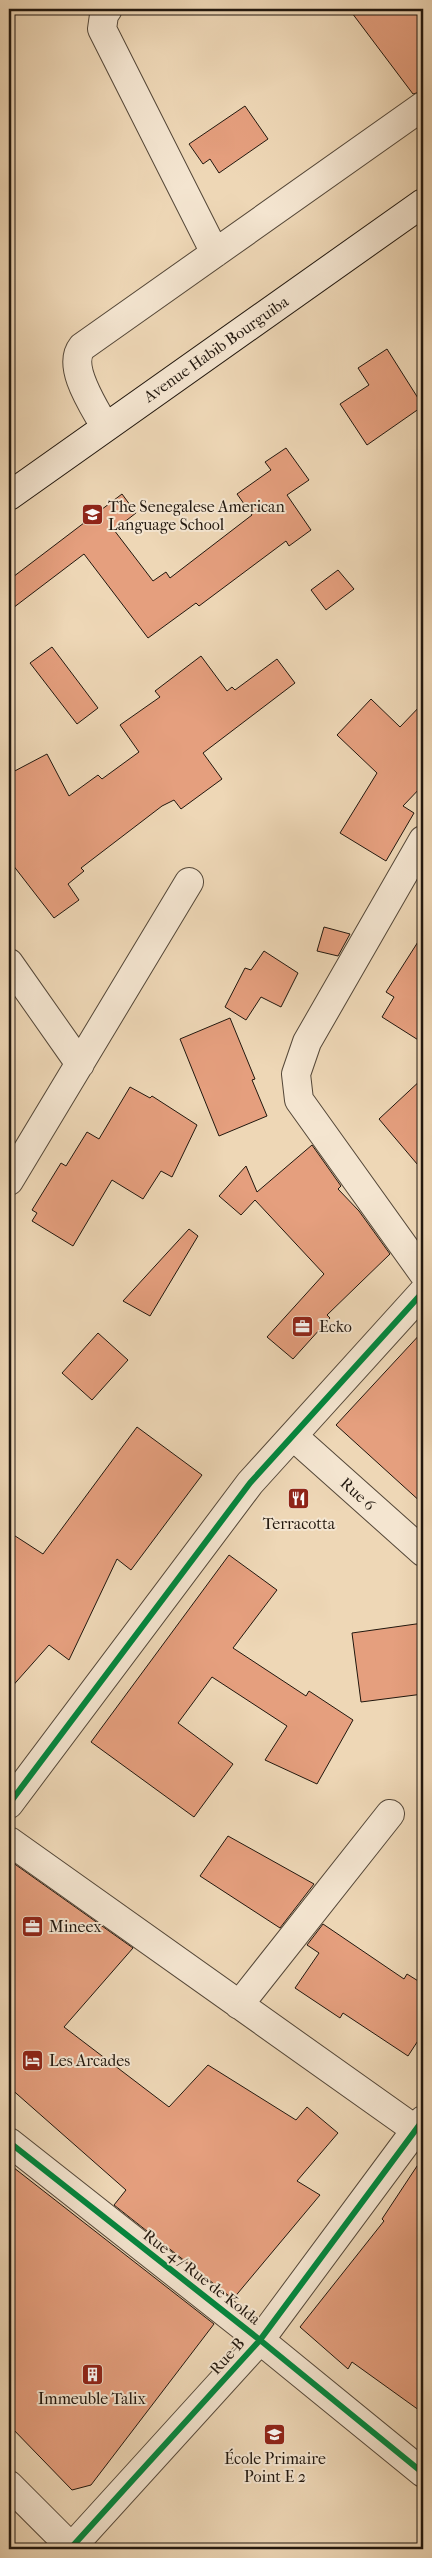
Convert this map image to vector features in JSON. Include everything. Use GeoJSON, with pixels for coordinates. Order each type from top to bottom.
{"type":"FeatureCollection","features":[{"type":"Feature","properties":{"kind":"street"},"geometry":{"type":"LineString","coordinates":[[108,9],[104,15],[102,29],[215,253]]}},
{"type":"Feature","properties":{"kind":"street"},"geometry":{"type":"LineString","coordinates":[[105,427],[80,378],[76,365],[77,354],[82,347],[423,106]]}},
{"type":"Feature","properties":{"kind":"street","name":"Avenue Habib Bourguiba"},"geometry":{"type":"LineString","coordinates":[[9,496],[423,204]]}},
{"type":"Feature","properties":{"kind":"street"},"geometry":{"type":"LineString","coordinates":[[423,840],[308,1042],[296,1074],[299,1100],[423,1273]]}},
{"type":"Feature","properties":{"kind":"street"},"geometry":{"type":"LineString","coordinates":[[9,1181],[189,882]]}},
{"type":"Feature","properties":{"kind":"street"},"geometry":{"type":"LineString","coordinates":[[9,963],[80,1064]]}},
{"type":"Feature","properties":{"kind":"street"},"geometry":{"type":"LineString","coordinates":[[9,1804],[250,1483],[423,1292]]}},
{"type":"Feature","properties":{"kind":"street","name":"Rue 6"},"geometry":{"type":"LineString","coordinates":[[293,1436],[423,1552]]}},
{"type":"Feature","properties":{"kind":"street"},"geometry":{"type":"LineString","coordinates":[[239,2005],[390,1814]]}},
{"type":"Feature","properties":{"kind":"street"},"geometry":{"type":"LineString","coordinates":[[9,1841],[239,2005],[421,2128]]}},
{"type":"Feature","properties":{"kind":"street","name":"Rue-B"},"geometry":{"type":"LineString","coordinates":[[72,2549],[260,2340],[421,2128]]}},
{"type":"Feature","properties":{"kind":"street","name":"Rue 4 / Rue de Kolda"},"geometry":{"type":"LineString","coordinates":[[9,2142],[260,2340],[423,2473]]}},
{"type":"Feature","properties":{"kind":"street"},"geometry":{"type":"LineString","coordinates":[[9,2485],[72,2549]]}},
{"type":"Feature","properties":{"kind":"building"},"geometry":{"type":"Polygon","coordinates":[[[349,9],[423,9],[423,91],[413,94],[349,9]]]}},
{"type":"Feature","properties":{"kind":"building"},"geometry":{"type":"Polygon","coordinates":[[[245,106],[268,139],[219,173],[210,159],[203,164],[189,144],[245,106]]]}},
{"type":"Feature","properties":{"kind":"building"},"geometry":{"type":"Polygon","coordinates":[[[387,349],[423,406],[367,445],[340,404],[369,385],[358,368],[387,349]]]}},
{"type":"Feature","properties":{"kind":"building"},"geometry":{"type":"Polygon","coordinates":[[[286,448],[309,480],[287,495],[311,530],[289,546],[286,541],[199,606],[196,603],[148,638],[84,554],[9,611],[9,580],[122,494],[136,513],[114,530],[153,581],[166,572],[170,578],[252,515],[237,494],[271,470],[265,462],[286,448]]]}},
{"type":"Feature","properties":{"kind":"building"},"geometry":{"type":"Polygon","coordinates":[[[338,570],[354,589],[326,610],[311,590],[338,570]]]}},
{"type":"Feature","properties":{"kind":"building"},"geometry":{"type":"Polygon","coordinates":[[[52,647],[98,708],[77,724],[30,663],[52,647]]]}},
{"type":"Feature","properties":{"kind":"building"},"geometry":{"type":"Polygon","coordinates":[[[201,656],[227,691],[232,687],[235,690],[277,659],[295,683],[203,753],[222,779],[181,809],[174,800],[162,806],[81,868],[84,871],[68,884],[79,900],[54,918],[9,860],[9,774],[47,754],[69,796],[98,775],[102,779],[139,752],[120,725],[160,697],[155,691],[201,656]]]}},
{"type":"Feature","properties":{"kind":"building"},"geometry":{"type":"Polygon","coordinates":[[[371,699],[400,727],[423,703],[423,785],[403,806],[414,813],[386,861],[340,833],[377,773],[337,735],[371,699]]]}},
{"type":"Feature","properties":{"kind":"building"},"geometry":{"type":"Polygon","coordinates":[[[324,927],[350,934],[338,956],[317,951],[324,927]]]}},
{"type":"Feature","properties":{"kind":"building"},"geometry":{"type":"Polygon","coordinates":[[[423,934],[423,1043],[382,1017],[394,997],[386,992],[423,934]]]}},
{"type":"Feature","properties":{"kind":"building"},"geometry":{"type":"Polygon","coordinates":[[[264,951],[298,973],[281,1007],[261,997],[246,1020],[225,1007],[245,968],[251,970],[264,951]]]}},
{"type":"Feature","properties":{"kind":"building"},"geometry":{"type":"Polygon","coordinates":[[[230,1018],[255,1079],[252,1080],[267,1116],[219,1136],[180,1039],[230,1018]]]}},
{"type":"Feature","properties":{"kind":"building"},"geometry":{"type":"Polygon","coordinates":[[[423,1078],[423,1171],[379,1119],[423,1078]]]}},
{"type":"Feature","properties":{"kind":"building"},"geometry":{"type":"Polygon","coordinates":[[[130,1087],[150,1098],[152,1096],[197,1125],[172,1177],[161,1171],[143,1199],[112,1180],[73,1246],[32,1221],[37,1213],[32,1210],[61,1163],[66,1166],[87,1132],[99,1139],[130,1087]]]}},
{"type":"Feature","properties":{"kind":"building"},"geometry":{"type":"Polygon","coordinates":[[[312,1145],[341,1186],[338,1189],[359,1211],[390,1254],[327,1315],[330,1318],[293,1359],[267,1337],[324,1274],[255,1200],[241,1215],[219,1196],[246,1166],[257,1192],[312,1145]]]}},
{"type":"Feature","properties":{"kind":"building"},"geometry":{"type":"Polygon","coordinates":[[[189,1229],[198,1236],[150,1316],[123,1301],[189,1229]]]}},
{"type":"Feature","properties":{"kind":"building"},"geometry":{"type":"Polygon","coordinates":[[[423,1331],[423,1504],[336,1425],[423,1331]]]}},
{"type":"Feature","properties":{"kind":"building"},"geometry":{"type":"Polygon","coordinates":[[[98,1333],[128,1360],[92,1400],[62,1373],[98,1333]]]}},
{"type":"Feature","properties":{"kind":"building"},"geometry":{"type":"Polygon","coordinates":[[[137,1427],[202,1475],[131,1570],[117,1559],[69,1660],[49,1645],[9,1690],[9,1532],[43,1554],[137,1427]]]}},
{"type":"Feature","properties":{"kind":"building"},"geometry":{"type":"Polygon","coordinates":[[[229,1555],[277,1590],[233,1648],[306,1696],[309,1691],[353,1720],[317,1784],[265,1760],[287,1726],[212,1677],[178,1723],[233,1764],[194,1817],[91,1742],[229,1555]]]}},
{"type":"Feature","properties":{"kind":"building"},"geometry":{"type":"Polygon","coordinates":[[[423,1623],[423,1694],[361,1702],[352,1633],[423,1623]]]}},
{"type":"Feature","properties":{"kind":"building"},"geometry":{"type":"Polygon","coordinates":[[[228,1836],[314,1884],[280,1928],[200,1876],[228,1836]]]}},
{"type":"Feature","properties":{"kind":"building"},"geometry":{"type":"Polygon","coordinates":[[[9,1860],[133,1948],[64,2027],[169,2107],[208,2065],[296,2120],[307,2107],[338,2133],[297,2181],[320,2195],[233,2299],[114,2205],[126,2190],[9,2087],[9,1860]]]}},
{"type":"Feature","properties":{"kind":"building"},"geometry":{"type":"Polygon","coordinates":[[[323,1924],[404,1979],[407,1974],[423,1984],[423,2033],[408,2056],[343,2013],[340,2018],[295,1988],[319,1953],[307,1945],[323,1924]]]}},
{"type":"Feature","properties":{"kind":"building"},"geometry":{"type":"Polygon","coordinates":[[[423,2157],[423,2413],[352,2362],[348,2369],[300,2327],[384,2221],[382,2219],[423,2157]]]}},
{"type":"Feature","properties":{"kind":"building","name":"Immeuble Talix"},"geometry":{"type":"Polygon","coordinates":[[[9,2164],[214,2324],[91,2485],[72,2490],[9,2425],[9,2164]]]}},
{"type":"Feature","properties":{"kind":"cycle path"},"geometry":{"type":"LineString","coordinates":[[9,1804],[250,1483],[423,1292]]}},
{"type":"Feature","properties":{"kind":"cycle path"},"geometry":{"type":"LineString","coordinates":[[70,2549],[260,2340],[423,2120]]}},
{"type":"Feature","properties":{"kind":"cycle path"},"geometry":{"type":"LineString","coordinates":[[9,2142],[260,2340],[423,2473]]}},
{"type":"Feature","properties":{"kind":"place","name":"The Senegalese American Language School"},"geometry":{"type":"Point","coordinates":[92,515]}},
{"type":"Feature","properties":{"kind":"place","name":"Ecko"},"geometry":{"type":"Point","coordinates":[303,1326]}},
{"type":"Feature","properties":{"kind":"place","name":"Terracotta"},"geometry":{"type":"Point","coordinates":[299,1499]}},
{"type":"Feature","properties":{"kind":"place","name":"Mineex"},"geometry":{"type":"Point","coordinates":[33,1926]}},
{"type":"Feature","properties":{"kind":"place","name":"Les Arcades"},"geometry":{"type":"Point","coordinates":[33,2060]}},
{"type":"Feature","properties":{"kind":"place","name":"Immeuble Talix"},"geometry":{"type":"Point","coordinates":[92,2374]}},
{"type":"Feature","properties":{"kind":"place","name":"École Primaire Point E 2"},"geometry":{"type":"Point","coordinates":[275,2434]}}]}
